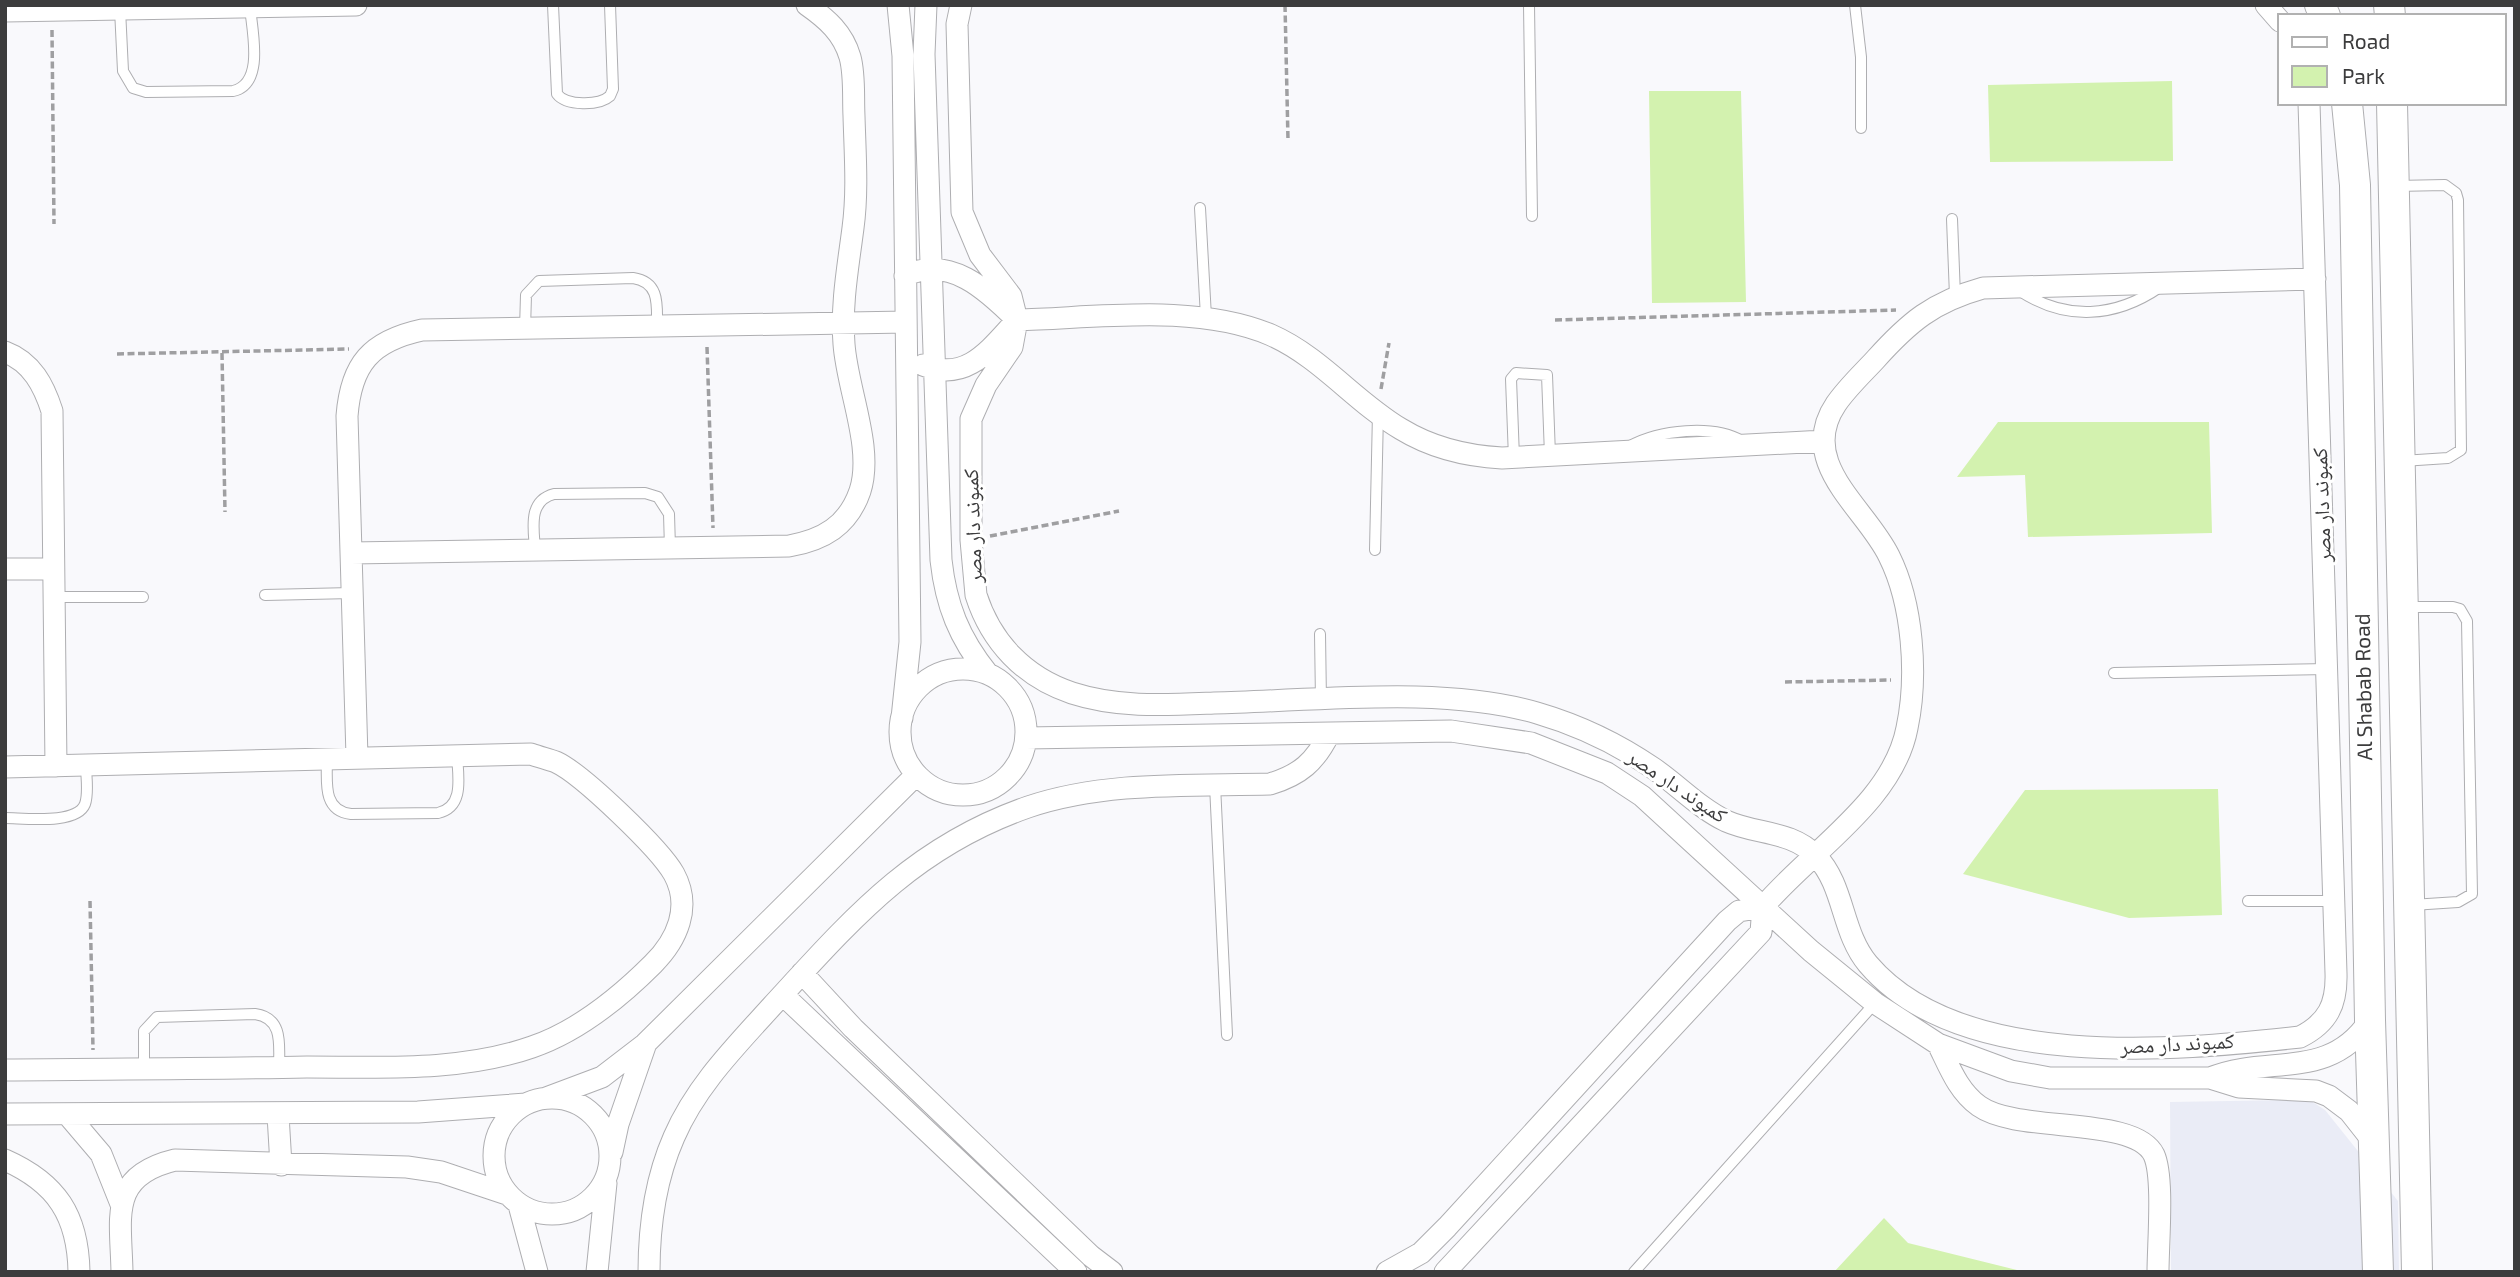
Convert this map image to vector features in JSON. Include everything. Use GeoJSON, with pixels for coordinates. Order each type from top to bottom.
{"type":"FeatureCollection","features":[{"type":"Feature","properties":{"kind":"main road","name":"Al Shabab Road"},"geometry":{"type":"LineString","coordinates":[[2347,105],[2356,185],[2370,1020],[2378,1272]]}},
{"type":"Feature","properties":{"kind":"main road","name":"Al Shabab Road"},"geometry":{"type":"LineString","coordinates":[[2392,105],[2417,1272]]}},
{"type":"Feature","properties":{"kind":"street"},"geometry":{"type":"LineString","coordinates":[[5,11],[356,5]]}},
{"type":"Feature","properties":{"kind":"street"},"geometry":{"type":"LineString","coordinates":[[351,553],[789,546],[813,542],[835,530],[851,512],[861,489],[862,440],[845,358],[842,323],[843,288],[855,204],[850,59],[841,36],[826,18],[807,5]]}},
{"type":"Feature","properties":{"kind":"street"},"geometry":{"type":"LineString","coordinates":[[898,5],[903,56],[910,642],[902,718],[900,738],[905,758],[916,775],[930,787],[947,794],[965,796],[1000,784],[1013,772],[1022,756],[1026,738],[1025,718],[1017,700],[1004,684],[988,674],[967,669],[945,672],[910,698],[902,718]]}},
{"type":"Feature","properties":{"kind":"street"},"geometry":{"type":"LineString","coordinates":[[926,5],[924,54],[944,591],[953,621],[968,649],[988,674]]}},
{"type":"Feature","properties":{"kind":"street"},"geometry":{"type":"LineString","coordinates":[[961,5],[957,24],[962,212],[980,255],[1011,296],[1017,320]]}},
{"type":"Feature","properties":{"kind":"street"},"geometry":{"type":"LineString","coordinates":[[2266,5],[2278,19]]}},
{"type":"Feature","properties":{"kind":"street","name":"كمبوند دار مصر"},"geometry":{"type":"LineString","coordinates":[[1017,320],[1012,347],[986,385],[971,419],[971,540],[976,594],[994,636],[1026,669],[1067,692],[1113,703],[1137,705],[1456,699],[1507,705],[1538,713],[1625,750],[1729,822],[1793,839],[1814,853],[1833,882],[1846,925],[1856,946],[1885,980],[1937,1012],[1970,1027],[2036,1044],[2124,1047],[2300,1037],[2315,1030],[2327,1018],[2334,1004],[2337,988],[2309,105]]}},
{"type":"Feature","properties":{"kind":"street"},"geometry":{"type":"LineString","coordinates":[[905,276],[933,267],[950,271],[975,284],[1017,320],[1206,317],[1271,335],[1300,351],[1399,428],[1448,450],[1475,457],[1514,458],[1824,441]]}},
{"type":"Feature","properties":{"kind":"street"},"geometry":{"type":"LineString","coordinates":[[1392,1271],[1421,1253],[1447,1227],[1727,921],[1739,911],[1763,907],[1814,853],[1857,813],[1889,774],[1908,728],[1911,679],[1905,612],[1890,558],[1873,528],[1837,484],[1825,457],[1824,441],[1836,404],[1906,326],[1929,309],[1955,296],[2011,285],[2315,279]]}},
{"type":"Feature","properties":{"kind":"street"},"geometry":{"type":"LineString","coordinates":[[906,355],[936,371],[952,372],[967,367],[1017,320]]}},
{"type":"Feature","properties":{"kind":"street"},"geometry":{"type":"LineString","coordinates":[[357,757],[349,391],[359,367],[375,348],[397,336],[422,330],[906,322]]}},
{"type":"Feature","properties":{"kind":"street"},"geometry":{"type":"LineString","coordinates":[[5,352],[32,370],[45,389],[52,411],[55,766]]}},
{"type":"Feature","properties":{"kind":"street"},"geometry":{"type":"LineString","coordinates":[[5,569],[53,569]]}},
{"type":"Feature","properties":{"kind":"street"},"geometry":{"type":"LineString","coordinates":[[1026,738],[1329,734],[1411,730],[1478,733],[1531,743],[1570,756],[1607,773],[1642,796],[1811,951],[1875,1003],[1938,1044],[2011,1072],[2050,1078],[2210,1078],[2239,1087],[2304,1089],[2329,1096],[2349,1111],[2375,1144]]}},
{"type":"Feature","properties":{"kind":"street"},"geometry":{"type":"LineString","coordinates":[[649,1272],[650,1230],[657,1188],[675,1135],[702,1086],[802,973],[883,889],[948,843],[988,822],[1074,795],[1119,788],[1270,784],[1290,778],[1307,768],[1320,752],[1329,734]]}},
{"type":"Feature","properties":{"kind":"street"},"geometry":{"type":"LineString","coordinates":[[5,767],[531,754],[556,762],[579,777],[667,862],[678,883],[682,906],[679,930],[667,951],[598,1014],[533,1047],[471,1062],[403,1066],[5,1070]]}},
{"type":"Feature","properties":{"kind":"street"},"geometry":{"type":"LineString","coordinates":[[537,1272],[513,1200],[497,1176],[494,1155],[503,1125],[536,1101],[602,1077],[645,1044],[916,775]]}},
{"type":"Feature","properties":{"kind":"street"},"geometry":{"type":"LineString","coordinates":[[1444,1272],[1761,932],[1763,907]]}},
{"type":"Feature","properties":{"kind":"street"},"geometry":{"type":"LineString","coordinates":[[802,973],[853,1028],[1091,1256],[1112,1272]]}},
{"type":"Feature","properties":{"kind":"street"},"geometry":{"type":"LineString","coordinates":[[783,995],[1076,1272]]}},
{"type":"Feature","properties":{"kind":"street"},"geometry":{"type":"LineString","coordinates":[[2210,1078],[2240,1068],[2319,1061],[2354,1041],[2370,1020]]}},
{"type":"Feature","properties":{"kind":"street"},"geometry":{"type":"LineString","coordinates":[[597,1272],[608,1170],[618,1124],[645,1044]]}},
{"type":"Feature","properties":{"kind":"street"},"geometry":{"type":"LineString","coordinates":[[1938,1044],[1960,1087],[1980,1107],[1992,1114],[2020,1121],[2129,1135],[2147,1145],[2154,1154],[2158,1175],[2158,1272]]}},
{"type":"Feature","properties":{"kind":"street"},"geometry":{"type":"LineString","coordinates":[[5,1114],[278,1115],[418,1112],[566,1099],[585,1107],[600,1121],[608,1139],[608,1170],[586,1203],[558,1215],[538,1213],[513,1200],[441,1172],[407,1167],[175,1160],[157,1164],[141,1174],[129,1187],[121,1204]]}},
{"type":"Feature","properties":{"kind":"street"},"geometry":{"type":"LineString","coordinates":[[67,1114],[102,1154],[121,1204],[122,1272]]}},
{"type":"Feature","properties":{"kind":"street"},"geometry":{"type":"LineString","coordinates":[[278,1115],[281,1165]]}},
{"type":"Feature","properties":{"kind":"street"},"geometry":{"type":"LineString","coordinates":[[5,1160],[27,1170],[50,1189],[68,1213],[78,1241],[79,1272]]}},
{"type":"Feature","properties":{"kind":"lane"},"geometry":{"type":"LineString","coordinates":[[553,5],[557,94],[566,102],[601,102],[610,96],[613,89],[610,5]]}},
{"type":"Feature","properties":{"kind":"lane"},"geometry":{"type":"LineString","coordinates":[[1528,5],[1532,216]]}},
{"type":"Feature","properties":{"kind":"lane"},"geometry":{"type":"LineString","coordinates":[[1855,5],[1861,57],[1861,128]]}},
{"type":"Feature","properties":{"kind":"lane"},"geometry":{"type":"LineString","coordinates":[[120,9],[123,71],[133,88],[146,92],[233,90],[245,86],[253,76],[250,7]]}},
{"type":"Feature","properties":{"kind":"lane"},"geometry":{"type":"LineString","coordinates":[[2394,186],[2445,185],[2456,192],[2458,200],[2461,450],[2448,458],[2400,461]]}},
{"type":"Feature","properties":{"kind":"lane"},"geometry":{"type":"LineString","coordinates":[[1200,208],[1206,317]]}},
{"type":"Feature","properties":{"kind":"lane"},"geometry":{"type":"LineString","coordinates":[[1952,219],[1955,296]]}},
{"type":"Feature","properties":{"kind":"lane"},"geometry":{"type":"LineString","coordinates":[[525,329],[526,295],[533,284],[545,280],[608,279],[640,279],[652,286],[657,299],[657,327]]}},
{"type":"Feature","properties":{"kind":"lane"},"geometry":{"type":"LineString","coordinates":[[2011,285],[2040,304],[2072,313],[2095,313],[2138,302],[2166,282]]}},
{"type":"Feature","properties":{"kind":"lane"},"geometry":{"type":"LineString","coordinates":[[1514,458],[1511,379],[1516,373],[1547,375],[1550,455]]}},
{"type":"Feature","properties":{"kind":"lane"},"geometry":{"type":"LineString","coordinates":[[1375,550],[1378,412]]}},
{"type":"Feature","properties":{"kind":"lane"},"geometry":{"type":"LineString","coordinates":[[535,551],[535,510],[542,499],[554,494],[645,493],[658,497],[669,514],[670,548]]}},
{"type":"Feature","properties":{"kind":"lane"},"geometry":{"type":"LineString","coordinates":[[265,595],[352,593]]}},
{"type":"Feature","properties":{"kind":"lane"},"geometry":{"type":"LineString","coordinates":[[54,597],[144,597]]}},
{"type":"Feature","properties":{"kind":"lane"},"geometry":{"type":"LineString","coordinates":[[2403,607],[2453,607],[2465,614],[2473,887],[2466,900],[2409,905]]}},
{"type":"Feature","properties":{"kind":"lane"},"geometry":{"type":"LineString","coordinates":[[1320,634],[1321,701]]}},
{"type":"Feature","properties":{"kind":"lane"},"geometry":{"type":"LineString","coordinates":[[2115,673],[2327,669]]}},
{"type":"Feature","properties":{"kind":"lane"},"geometry":{"type":"LineString","coordinates":[[327,758],[329,800],[338,811],[351,814],[438,813],[450,809],[457,798],[457,755]]}},
{"type":"Feature","properties":{"kind":"lane"},"geometry":{"type":"LineString","coordinates":[[5,818],[66,818],[78,813],[86,803],[86,765]]}},
{"type":"Feature","properties":{"kind":"lane"},"geometry":{"type":"LineString","coordinates":[[1215,785],[1227,1035]]}},
{"type":"Feature","properties":{"kind":"lane"},"geometry":{"type":"LineString","coordinates":[[2248,901],[2334,901]]}},
{"type":"Feature","properties":{"kind":"lane"},"geometry":{"type":"LineString","coordinates":[[1634,1272],[1875,1003]]}},
{"type":"Feature","properties":{"kind":"lane"},"geometry":{"type":"LineString","coordinates":[[144,1069],[145,1031],[158,1017],[255,1014],[268,1018],[277,1028],[279,1068]]}},
{"type":"Feature","properties":{"kind":"path"},"geometry":{"type":"LineString","coordinates":[[1285,5],[1288,140]]}},
{"type":"Feature","properties":{"kind":"path"},"geometry":{"type":"LineString","coordinates":[[51,10],[54,224]]}},
{"type":"Feature","properties":{"kind":"path"},"geometry":{"type":"LineString","coordinates":[[1555,320],[1929,309]]}},
{"type":"Feature","properties":{"kind":"path"},"geometry":{"type":"LineString","coordinates":[[706,326],[714,547]]}},
{"type":"Feature","properties":{"kind":"path"},"geometry":{"type":"LineString","coordinates":[[1378,412],[1389,342]]}},
{"type":"Feature","properties":{"kind":"path"},"geometry":{"type":"LineString","coordinates":[[117,354],[375,348]]}},
{"type":"Feature","properties":{"kind":"path"},"geometry":{"type":"LineString","coordinates":[[222,352],[225,512]]}},
{"type":"Feature","properties":{"kind":"path"},"geometry":{"type":"LineString","coordinates":[[971,540],[1119,510]]}},
{"type":"Feature","properties":{"kind":"path"},"geometry":{"type":"LineString","coordinates":[[1785,682],[1911,679]]}},
{"type":"Feature","properties":{"kind":"path"},"geometry":{"type":"LineString","coordinates":[[89,901],[93,1070]]}},
{"type":"Feature","properties":{"kind":"shaded area"},"geometry":{"type":"Polygon","coordinates":[[[2311,1101],[2325,1110],[2398,1201],[2399,1272],[2171,1272],[2170,1102],[2311,1101]]]}},
{"type":"Feature","properties":{"kind":"green space"},"geometry":{"type":"Polygon","coordinates":[[[2172,81],[2173,161],[1990,162],[1988,85],[2172,81]]]}},
{"type":"Feature","properties":{"kind":"green space"},"geometry":{"type":"Polygon","coordinates":[[[1649,91],[1741,91],[1746,302],[1652,303],[1649,91]]]}},
{"type":"Feature","properties":{"kind":"green space"},"geometry":{"type":"Polygon","coordinates":[[[1998,422],[2209,422],[2212,533],[2028,537],[2025,475],[1957,477],[1998,422]]]}},
{"type":"Feature","properties":{"kind":"green space"},"geometry":{"type":"Polygon","coordinates":[[[2218,789],[2222,915],[2129,918],[1963,874],[2025,790],[2218,789]]]}},
{"type":"Feature","properties":{"kind":"green space"},"geometry":{"type":"Polygon","coordinates":[[[1884,1218],[1908,1243],[2025,1272],[1834,1272],[1884,1218]]]}}]}
